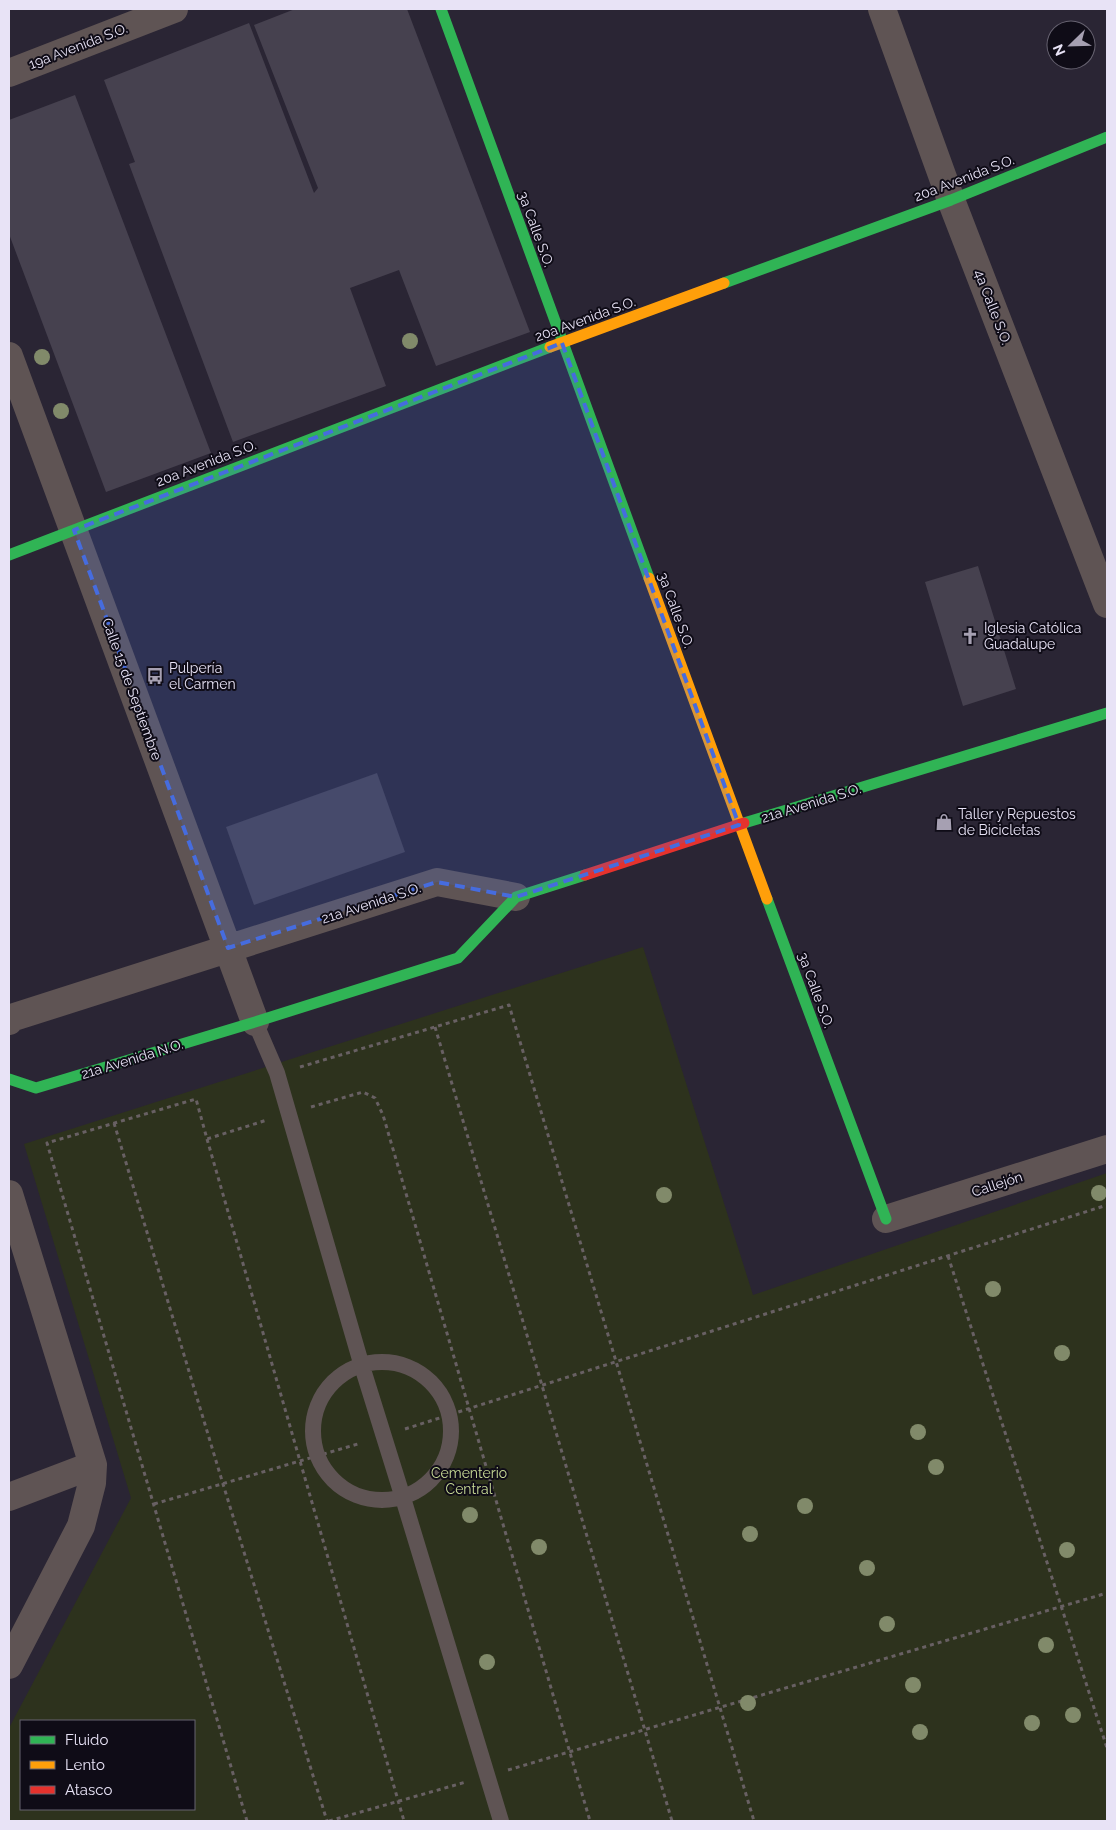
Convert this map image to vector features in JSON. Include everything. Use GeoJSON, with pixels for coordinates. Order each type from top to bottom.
{"type":"FeatureCollection","features":[{"type":"Feature","properties":{"kind":"street","name":"19a Avenida S.O."},"geometry":{"type":"LineString","coordinates":[[9,72],[174,9]]}},
{"type":"Feature","properties":{"kind":"street","name":"3a Calle S.O."},"geometry":{"type":"LineString","coordinates":[[441,9],[739,825],[886,1220]]}},
{"type":"Feature","properties":{"kind":"street","name":"4a Calle S.O."},"geometry":{"type":"LineString","coordinates":[[882,9],[951,200],[1107,604]]}},
{"type":"Feature","properties":{"kind":"street","name":"20a Avenida S.O."},"geometry":{"type":"LineString","coordinates":[[9,555],[562,343],[951,200],[1107,137]]}},
{"type":"Feature","properties":{"kind":"street","name":"Calle 15 de Septiembre"},"geometry":{"type":"LineString","coordinates":[[9,356],[255,1022]]}},
{"type":"Feature","properties":{"kind":"street","name":"21a Avenida S.O."},"geometry":{"type":"LineString","coordinates":[[255,1022],[458,958],[516,897],[739,825],[1107,713]]}},
{"type":"Feature","properties":{"kind":"street","name":"21a Avenida S.O."},"geometry":{"type":"LineString","coordinates":[[228,948],[437,882],[516,897]]}},
{"type":"Feature","properties":{"kind":"street"},"geometry":{"type":"LineString","coordinates":[[9,1021],[11,1018],[228,948]]}},
{"type":"Feature","properties":{"kind":"street","name":"21a Avenida N.O."},"geometry":{"type":"LineString","coordinates":[[9,1079],[36,1088],[255,1022]]}},
{"type":"Feature","properties":{"kind":"street","name":"Callejón"},"geometry":{"type":"LineString","coordinates":[[886,1220],[1107,1149]]}},
{"type":"Feature","properties":{"kind":"street"},"geometry":{"type":"LineString","coordinates":[[9,1194],[93,1465],[92,1482],[81,1526],[9,1665]]}},
{"type":"Feature","properties":{"kind":"street"},"geometry":{"type":"LineString","coordinates":[[9,1497],[93,1465]]}},
{"type":"Feature","properties":{"kind":"lane"},"geometry":{"type":"LineString","coordinates":[[255,1022],[277,1073],[361,1363],[404,1498],[500,1821]]}},
{"type":"Feature","properties":{"kind":"lane"},"geometry":{"type":"LineString","coordinates":[[381,1360],[405,1364],[426,1376],[442,1394],[450,1416],[451,1442],[443,1466],[426,1486],[404,1498],[383,1501],[362,1498],[343,1489],[328,1474],[317,1457],[313,1435],[314,1413],[324,1393],[338,1376],[361,1363],[381,1360]]}},
{"type":"Feature","properties":{"kind":"path"},"geometry":{"type":"LineString","coordinates":[[277,1073],[509,1006],[754,1821]]}},
{"type":"Feature","properties":{"kind":"path"},"geometry":{"type":"LineString","coordinates":[[435,1027],[672,1821]]}},
{"type":"Feature","properties":{"kind":"path"},"geometry":{"type":"LineString","coordinates":[[207,1139],[288,1113],[363,1092],[375,1098],[383,1115],[590,1821]]}},
{"type":"Feature","properties":{"kind":"path"},"geometry":{"type":"LineString","coordinates":[[247,1821],[47,1143],[196,1099],[404,1821]]}},
{"type":"Feature","properties":{"kind":"path"},"geometry":{"type":"LineString","coordinates":[[114,1123],[222,1484],[328,1821],[570,1752],[1107,1593]]}},
{"type":"Feature","properties":{"kind":"path"},"geometry":{"type":"LineString","coordinates":[[154,1504],[450,1416],[1107,1205]]}},
{"type":"Feature","properties":{"kind":"path"},"geometry":{"type":"LineString","coordinates":[[948,1256],[1107,1748]]}},
{"type":"Feature","properties":{"kind":"highlighted area"},"geometry":{"type":"Polygon","coordinates":[[[562,343],[739,825],[516,897],[437,882],[228,948],[74,530],[562,343]]]}},
{"type":"Feature","properties":{"kind":"green space","name":"Cementerio Central"},"geometry":{"type":"Polygon","coordinates":[[[643,947],[753,1295],[1107,1173],[1107,1821],[9,1821],[9,1728],[131,1498],[24,1144],[643,947]]]}},
{"type":"Feature","properties":{"kind":"building"},"geometry":{"type":"Polygon","coordinates":[[[295,9],[407,9],[530,332],[436,366],[399,270],[350,288],[386,386],[233,442],[129,164],[135,162],[104,80],[249,23],[314,193],[318,188],[254,25],[295,9]]]}},
{"type":"Feature","properties":{"kind":"building"},"geometry":{"type":"Polygon","coordinates":[[[75,95],[211,453],[106,492],[9,234],[9,120],[75,95]]]}},
{"type":"Feature","properties":{"kind":"building","name":"Iglesia Católica Guadalupe"},"geometry":{"type":"Polygon","coordinates":[[[978,566],[1016,689],[963,706],[925,582],[978,566]]]}},
{"type":"Feature","properties":{"kind":"building"},"geometry":{"type":"Polygon","coordinates":[[[377,773],[405,852],[254,905],[226,827],[377,773]]]}},
{"type":"Feature","properties":{"kind":"traffic: fast"},"geometry":{"type":"LineString","coordinates":[[441,9],[649,578]]}},
{"type":"Feature","properties":{"kind":"traffic: fast"},"geometry":{"type":"LineString","coordinates":[[724,283],[951,200],[1107,137]]}},
{"type":"Feature","properties":{"kind":"traffic: fast"},"geometry":{"type":"LineString","coordinates":[[9,555],[550,347]]}},
{"type":"Feature","properties":{"kind":"traffic: fast"},"geometry":{"type":"LineString","coordinates":[[744,823],[1107,713]]}},
{"type":"Feature","properties":{"kind":"traffic: fast"},"geometry":{"type":"LineString","coordinates":[[9,1079],[36,1088],[458,958],[516,897],[585,875]]}},
{"type":"Feature","properties":{"kind":"traffic: fast"},"geometry":{"type":"LineString","coordinates":[[767,899],[886,1219]]}},
{"type":"Feature","properties":{"kind":"traffic: slow"},"geometry":{"type":"LineString","coordinates":[[550,347],[724,283]]}},
{"type":"Feature","properties":{"kind":"traffic: slow"},"geometry":{"type":"LineString","coordinates":[[649,578],[767,899]]}},
{"type":"Feature","properties":{"kind":"traffic: jam"},"geometry":{"type":"LineString","coordinates":[[585,875],[744,823]]}},
{"type":"Feature","properties":{"kind":"place","name":"Iglesia Católica Guadalupe"},"geometry":{"type":"Point","coordinates":[970,636]}},
{"type":"Feature","properties":{"kind":"place","name":"Pulpería el Carmen"},"geometry":{"type":"Point","coordinates":[155,676]}},
{"type":"Feature","properties":{"kind":"place","name":"Taller y Repuestos de Bicicletas"},"geometry":{"type":"Point","coordinates":[944,822]}}]}
